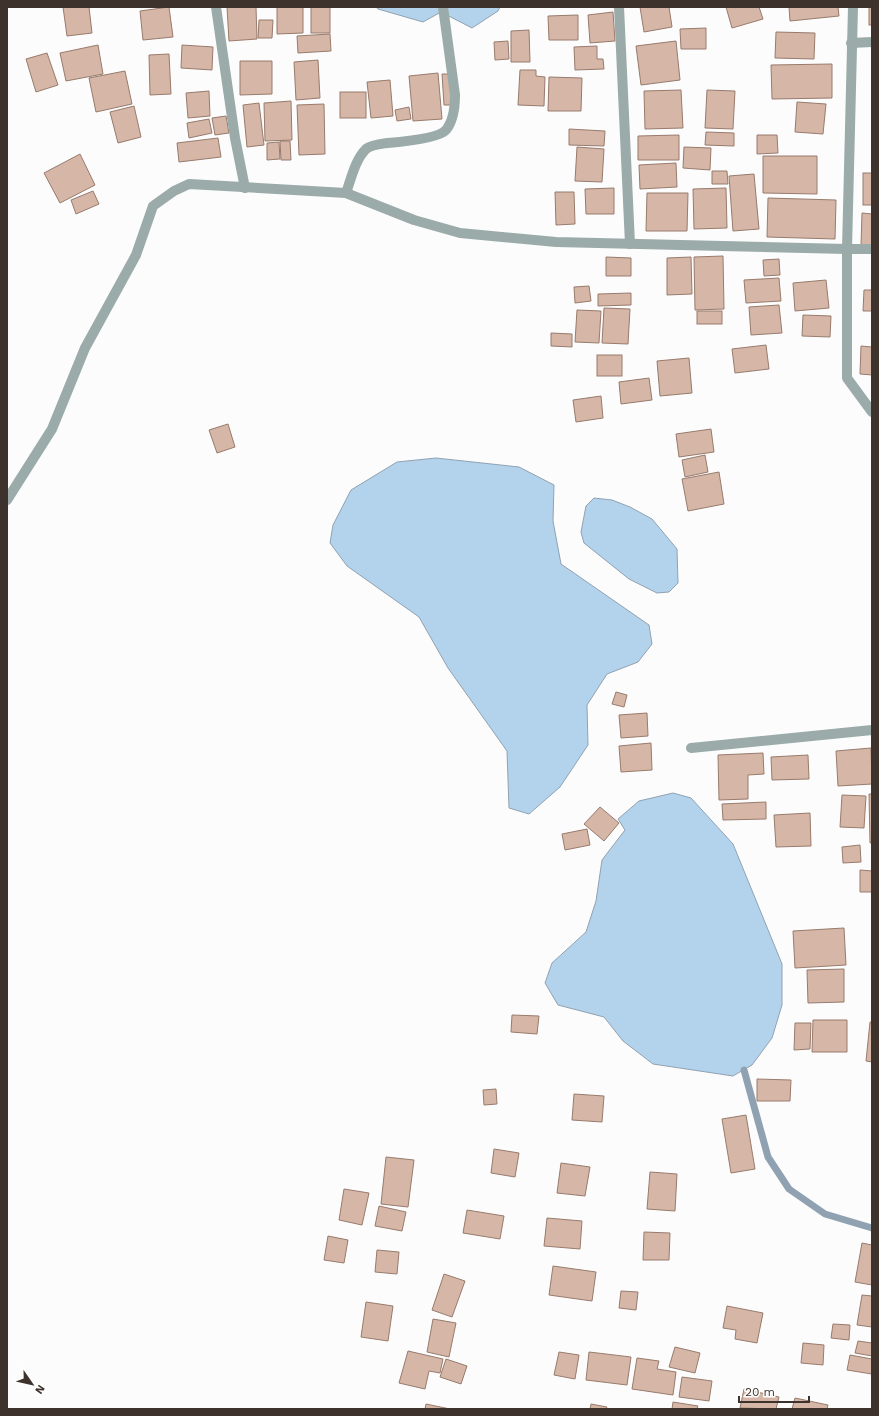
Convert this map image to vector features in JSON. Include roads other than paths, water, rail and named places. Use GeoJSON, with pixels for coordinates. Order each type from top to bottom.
{"type":"FeatureCollection","features":[{"type":"Feature","properties":{"kind":"street"},"geometry":{"type":"LineString","coordinates":[[216,7],[235,138],[245,188]]}},
{"type":"Feature","properties":{"kind":"street"},"geometry":{"type":"LineString","coordinates":[[346,194],[359,159],[367,148],[381,144],[429,138],[445,131],[452,120],[455,108],[454,95],[443,7]]}},
{"type":"Feature","properties":{"kind":"street"},"geometry":{"type":"LineString","coordinates":[[619,7],[630,244]]}},
{"type":"Feature","properties":{"kind":"street"},"geometry":{"type":"LineString","coordinates":[[853,7],[847,249],[847,378],[872,412]]}},
{"type":"Feature","properties":{"kind":"street"},"geometry":{"type":"LineString","coordinates":[[851,43],[872,42]]}},
{"type":"Feature","properties":{"kind":"street"},"geometry":{"type":"LineString","coordinates":[[7,500],[52,429],[85,348],[136,255],[153,206],[174,191],[189,184],[346,194],[414,220],[460,233],[556,242],[872,249]]}},
{"type":"Feature","properties":{"kind":"street"},"geometry":{"type":"LineString","coordinates":[[690,748],[872,730]]}},
{"type":"Feature","properties":{"kind":"water"},"geometry":{"type":"Polygon","coordinates":[[[376,7],[500,7],[498,11],[472,28],[441,12],[423,22],[378,9],[376,7]]]}},
{"type":"Feature","properties":{"kind":"water"},"geometry":{"type":"Polygon","coordinates":[[[436,458],[519,467],[554,485],[553,521],[561,564],[649,625],[652,644],[638,662],[607,674],[587,705],[588,745],[560,787],[529,814],[509,808],[507,751],[448,668],[419,617],[347,566],[330,543],[333,525],[351,490],[397,462],[436,458]]]}},
{"type":"Feature","properties":{"kind":"water"},"geometry":{"type":"Polygon","coordinates":[[[594,498],[612,500],[630,507],[652,519],[677,549],[678,583],[669,592],[657,593],[629,579],[584,543],[581,532],[586,506],[594,498]]]}},
{"type":"Feature","properties":{"kind":"water"},"geometry":{"type":"Polygon","coordinates":[[[673,793],[691,798],[733,844],[782,964],[782,1005],[772,1038],[752,1065],[733,1076],[653,1064],[623,1041],[604,1017],[558,1005],[545,983],[552,963],[586,932],[596,901],[602,860],[625,830],[618,819],[639,801],[673,793]]]}},
{"type":"Feature","properties":{"kind":"waterway"},"geometry":{"type":"LineString","coordinates":[[744,1070],[768,1157],[789,1189],[825,1214],[872,1228]]}}]}
